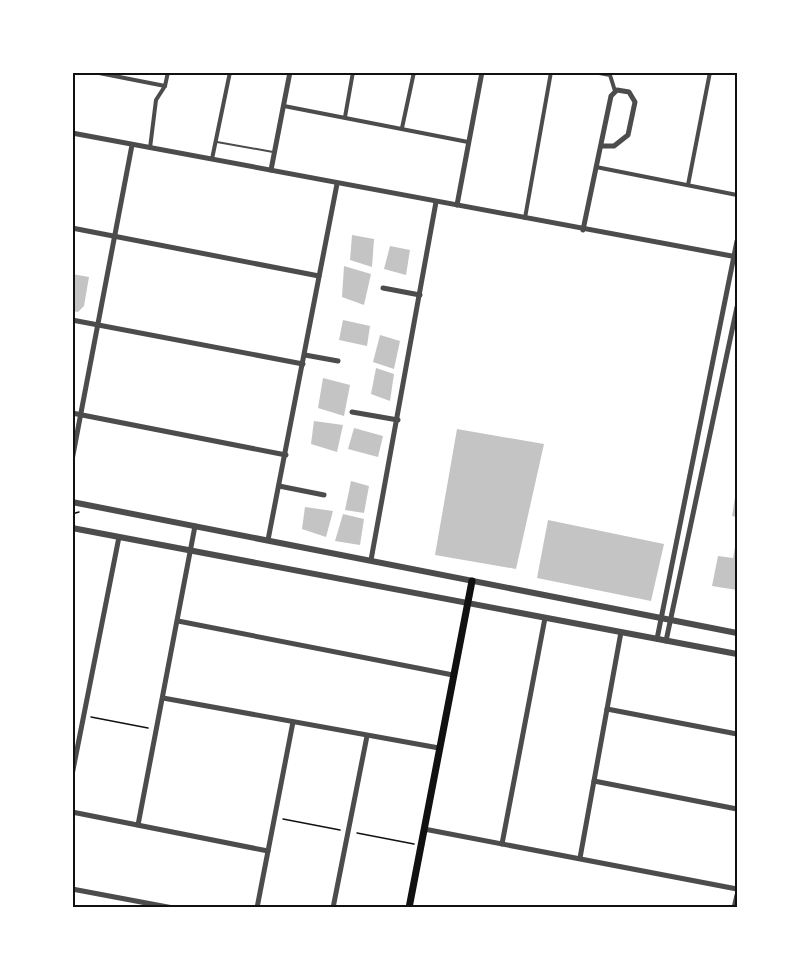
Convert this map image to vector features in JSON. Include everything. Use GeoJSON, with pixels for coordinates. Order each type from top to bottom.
{"type":"FeatureCollection","features":[{"type":"Feature","properties":{"kind":"main road"},"geometry":{"type":"LineString","coordinates":[[412,908],[424,829],[472,581]]}},
{"type":"Feature","properties":{"kind":"street"},"geometry":{"type":"LineString","coordinates":[[94,72],[165,86]]}},
{"type":"Feature","properties":{"kind":"street"},"geometry":{"type":"LineString","coordinates":[[150,148],[156,100],[165,86],[168,72]]}},
{"type":"Feature","properties":{"kind":"street"},"geometry":{"type":"LineString","coordinates":[[212,159],[230,72]]}},
{"type":"Feature","properties":{"kind":"street"},"geometry":{"type":"LineString","coordinates":[[271,170],[290,72]]}},
{"type":"Feature","properties":{"kind":"street"},"geometry":{"type":"LineString","coordinates":[[345,117],[354,72]]}},
{"type":"Feature","properties":{"kind":"street"},"geometry":{"type":"LineString","coordinates":[[402,128],[414,72]]}},
{"type":"Feature","properties":{"kind":"street"},"geometry":{"type":"LineString","coordinates":[[457,205],[482,72]]}},
{"type":"Feature","properties":{"kind":"street"},"geometry":{"type":"LineString","coordinates":[[525,219],[551,72]]}},
{"type":"Feature","properties":{"kind":"street"},"geometry":{"type":"LineString","coordinates":[[594,72],[605,73],[612,79],[615,91]]}},
{"type":"Feature","properties":{"kind":"street"},"geometry":{"type":"LineString","coordinates":[[687,185],[710,72]]}},
{"type":"Feature","properties":{"kind":"street"},"geometry":{"type":"LineString","coordinates":[[583,230],[611,96],[615,91]]}},
{"type":"Feature","properties":{"kind":"street"},"geometry":{"type":"LineString","coordinates":[[601,146],[619,143],[630,130],[634,98],[628,92],[615,91]]}},
{"type":"Feature","properties":{"kind":"street"},"geometry":{"type":"LineString","coordinates":[[284,106],[468,142]]}},
{"type":"Feature","properties":{"kind":"street"},"geometry":{"type":"LineString","coordinates":[[72,133],[583,230],[736,256]]}},
{"type":"Feature","properties":{"kind":"street"},"geometry":{"type":"LineString","coordinates":[[72,460],[132,145]]}},
{"type":"Feature","properties":{"kind":"street"},"geometry":{"type":"LineString","coordinates":[[596,167],[737,195]]}},
{"type":"Feature","properties":{"kind":"street"},"geometry":{"type":"LineString","coordinates":[[268,540],[337,184]]}},
{"type":"Feature","properties":{"kind":"street"},"geometry":{"type":"LineString","coordinates":[[371,560],[436,202]]}},
{"type":"Feature","properties":{"kind":"street"},"geometry":{"type":"LineString","coordinates":[[72,228],[319,276]]}},
{"type":"Feature","properties":{"kind":"street"},"geometry":{"type":"LineString","coordinates":[[657,639],[737,242]]}},
{"type":"Feature","properties":{"kind":"street"},"geometry":{"type":"LineString","coordinates":[[383,288],[420,295]]}},
{"type":"Feature","properties":{"kind":"street"},"geometry":{"type":"LineString","coordinates":[[666,641],[737,307]]}},
{"type":"Feature","properties":{"kind":"street"},"geometry":{"type":"LineString","coordinates":[[72,320],[303,364]]}},
{"type":"Feature","properties":{"kind":"street"},"geometry":{"type":"LineString","coordinates":[[305,355],[338,361]]}},
{"type":"Feature","properties":{"kind":"street"},"geometry":{"type":"LineString","coordinates":[[352,412],[398,420]]}},
{"type":"Feature","properties":{"kind":"street"},"geometry":{"type":"LineString","coordinates":[[72,413],[286,455]]}},
{"type":"Feature","properties":{"kind":"street"},"geometry":{"type":"LineString","coordinates":[[279,486],[324,495]]}},
{"type":"Feature","properties":{"kind":"street"},"geometry":{"type":"LineString","coordinates":[[72,502],[737,633]]}},
{"type":"Feature","properties":{"kind":"street"},"geometry":{"type":"LineString","coordinates":[[138,825],[195,526]]}},
{"type":"Feature","properties":{"kind":"street"},"geometry":{"type":"LineString","coordinates":[[72,528],[737,654]]}},
{"type":"Feature","properties":{"kind":"street"},"geometry":{"type":"LineString","coordinates":[[72,775],[119,537]]}},
{"type":"Feature","properties":{"kind":"street"},"geometry":{"type":"LineString","coordinates":[[502,843],[545,618]]}},
{"type":"Feature","properties":{"kind":"street"},"geometry":{"type":"LineString","coordinates":[[178,621],[453,675]]}},
{"type":"Feature","properties":{"kind":"street"},"geometry":{"type":"LineString","coordinates":[[580,858],[621,632]]}},
{"type":"Feature","properties":{"kind":"street"},"geometry":{"type":"LineString","coordinates":[[163,698],[439,748]]}},
{"type":"Feature","properties":{"kind":"street"},"geometry":{"type":"LineString","coordinates":[[607,708],[737,734]]}},
{"type":"Feature","properties":{"kind":"street"},"geometry":{"type":"LineString","coordinates":[[257,908],[293,722]]}},
{"type":"Feature","properties":{"kind":"street"},"geometry":{"type":"LineString","coordinates":[[333,908],[367,736]]}},
{"type":"Feature","properties":{"kind":"street"},"geometry":{"type":"LineString","coordinates":[[594,781],[737,809]]}},
{"type":"Feature","properties":{"kind":"street"},"geometry":{"type":"LineString","coordinates":[[72,812],[268,851]]}},
{"type":"Feature","properties":{"kind":"street"},"geometry":{"type":"LineString","coordinates":[[424,829],[737,889]]}},
{"type":"Feature","properties":{"kind":"street"},"geometry":{"type":"LineString","coordinates":[[72,889],[172,908]]}},
{"type":"Feature","properties":{"kind":"street"},"geometry":{"type":"LineString","coordinates":[[734,908],[737,896]]}},
{"type":"Feature","properties":{"kind":"lane"},"geometry":{"type":"LineString","coordinates":[[216,142],[275,153]]}},
{"type":"Feature","properties":{"kind":"path"},"geometry":{"type":"LineString","coordinates":[[83,716],[157,730]]}},
{"type":"Feature","properties":{"kind":"building"},"geometry":{"type":"Polygon","coordinates":[[[352,235],[374,239],[372,267],[350,260],[352,235]]]}},
{"type":"Feature","properties":{"kind":"building"},"geometry":{"type":"Polygon","coordinates":[[[390,246],[410,250],[406,275],[384,269],[390,246]]]}},
{"type":"Feature","properties":{"kind":"building"},"geometry":{"type":"Polygon","coordinates":[[[344,266],[371,274],[364,305],[342,297],[344,266]]]}},
{"type":"Feature","properties":{"kind":"building"},"geometry":{"type":"Polygon","coordinates":[[[72,274],[89,277],[84,306],[78,312],[72,311],[72,274]]]}},
{"type":"Feature","properties":{"kind":"building"},"geometry":{"type":"Polygon","coordinates":[[[343,320],[370,326],[367,346],[339,340],[343,320]]]}},
{"type":"Feature","properties":{"kind":"building"},"geometry":{"type":"Polygon","coordinates":[[[380,335],[400,341],[394,369],[373,362],[380,335]]]}},
{"type":"Feature","properties":{"kind":"building"},"geometry":{"type":"Polygon","coordinates":[[[376,368],[394,374],[390,401],[371,394],[376,368]]]}},
{"type":"Feature","properties":{"kind":"building"},"geometry":{"type":"Polygon","coordinates":[[[323,378],[350,385],[344,416],[318,408],[323,378]]]}},
{"type":"Feature","properties":{"kind":"building"},"geometry":{"type":"Polygon","coordinates":[[[314,421],[343,425],[337,452],[311,444],[314,421]]]}},
{"type":"Feature","properties":{"kind":"building"},"geometry":{"type":"Polygon","coordinates":[[[354,428],[383,436],[378,457],[348,449],[354,428]]]}},
{"type":"Feature","properties":{"kind":"building"},"geometry":{"type":"Polygon","coordinates":[[[457,429],[544,444],[516,569],[435,555],[457,429]]]}},
{"type":"Feature","properties":{"kind":"building"},"geometry":{"type":"Polygon","coordinates":[[[351,481],[369,486],[364,513],[345,510],[351,481]]]}},
{"type":"Feature","properties":{"kind":"building"},"geometry":{"type":"Polygon","coordinates":[[[737,491],[737,517],[732,516],[737,491]]]}},
{"type":"Feature","properties":{"kind":"building"},"geometry":{"type":"Polygon","coordinates":[[[305,507],[333,511],[326,537],[302,529],[305,507]]]}},
{"type":"Feature","properties":{"kind":"building"},"geometry":{"type":"Polygon","coordinates":[[[343,514],[364,519],[360,545],[335,541],[343,514]]]}},
{"type":"Feature","properties":{"kind":"building"},"geometry":{"type":"Polygon","coordinates":[[[548,520],[664,544],[651,601],[537,578],[548,520]]]}},
{"type":"Feature","properties":{"kind":"building"},"geometry":{"type":"Polygon","coordinates":[[[736,541],[737,590],[712,586],[718,556],[733,558],[736,541]]]}}]}
